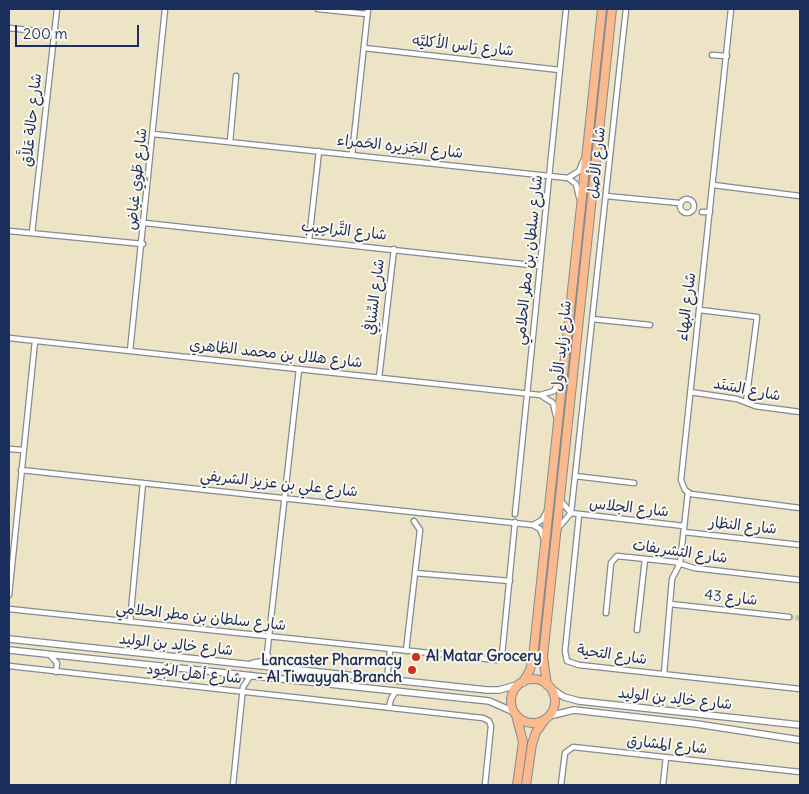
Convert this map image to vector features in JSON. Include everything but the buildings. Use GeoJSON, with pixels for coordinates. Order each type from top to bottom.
{"type":"FeatureCollection","features":[{"type":"Feature","properties":{"kind":"main road","name":"شارع زايد الأول"},"geometry":{"type":"LineString","coordinates":[[521,683],[530,670],[533,656],[602,9]]}},
{"type":"Feature","properties":{"kind":"main road","name":"شارع زايد الأول"},"geometry":{"type":"LineString","coordinates":[[549,686],[543,657],[612,9]]}},
{"type":"Feature","properties":{"kind":"main road"},"geometry":{"type":"LineString","coordinates":[[517,785],[523,742],[512,697],[521,683],[538,680],[549,686],[555,702],[548,717],[539,727],[532,744],[526,785]]}},
{"type":"Feature","properties":{"kind":"main road"},"geometry":{"type":"LineString","coordinates":[[515,713],[530,723],[548,717]]}},
{"type":"Feature","properties":{"kind":"street","name":"شارع حالة عَلاَّق"},"geometry":{"type":"LineString","coordinates":[[32,233],[57,9]]}},
{"type":"Feature","properties":{"kind":"street","name":"شارع طَوِي غياض"},"geometry":{"type":"LineString","coordinates":[[130,351],[143,244],[165,9]]}},
{"type":"Feature","properties":{"kind":"street"},"geometry":{"type":"LineString","coordinates":[[318,9],[368,11],[352,155]]}},
{"type":"Feature","properties":{"kind":"street","name":"شارع سلطان بن مطر الحلامي"},"geometry":{"type":"LineString","coordinates":[[515,514],[529,394],[566,9]]}},
{"type":"Feature","properties":{"kind":"street","name":"شارع الأصل"},"geometry":{"type":"LineString","coordinates":[[571,513],[626,9]]}},
{"type":"Feature","properties":{"kind":"street","name":"شارع البهاء"},"geometry":{"type":"LineString","coordinates":[[688,492],[681,483],[680,475],[700,310],[731,9]]}},
{"type":"Feature","properties":{"kind":"street"},"geometry":{"type":"LineString","coordinates":[[9,28],[55,33]]}},
{"type":"Feature","properties":{"kind":"street","name":"شارع رَاس الأكليَّه"},"geometry":{"type":"LineString","coordinates":[[364,48],[560,70]]}},
{"type":"Feature","properties":{"kind":"street"},"geometry":{"type":"LineString","coordinates":[[712,55],[727,56]]}},
{"type":"Feature","properties":{"kind":"street"},"geometry":{"type":"LineString","coordinates":[[230,142],[236,76]]}},
{"type":"Feature","properties":{"kind":"street","name":"شارع الجَزيره الحَمراء"},"geometry":{"type":"LineString","coordinates":[[154,134],[568,178]]}},
{"type":"Feature","properties":{"kind":"street"},"geometry":{"type":"LineString","coordinates":[[581,208],[578,187],[568,178],[579,172],[588,147]]}},
{"type":"Feature","properties":{"kind":"street"},"geometry":{"type":"LineString","coordinates":[[309,240],[319,151]]}},
{"type":"Feature","properties":{"kind":"street"},"geometry":{"type":"LineString","coordinates":[[713,185],[800,196]]}},
{"type":"Feature","properties":{"kind":"street"},"geometry":{"type":"LineString","coordinates":[[606,196],[679,203],[684,201],[692,202],[697,212]]}},
{"type":"Feature","properties":{"kind":"street"},"geometry":{"type":"LineString","coordinates":[[679,203],[681,210],[710,212]]}},
{"type":"Feature","properties":{"kind":"street","name":"شارع التَّراحِيب"},"geometry":{"type":"LineString","coordinates":[[145,223],[540,266]]}},
{"type":"Feature","properties":{"kind":"street"},"geometry":{"type":"LineString","coordinates":[[9,231],[143,244]]}},
{"type":"Feature","properties":{"kind":"street","name":"شارع السِّنافِي"},"geometry":{"type":"LineString","coordinates":[[379,378],[394,249]]}},
{"type":"Feature","properties":{"kind":"street"},"geometry":{"type":"LineString","coordinates":[[700,310],[757,317],[746,402]]}},
{"type":"Feature","properties":{"kind":"street"},"geometry":{"type":"LineString","coordinates":[[592,319],[650,325]]}},
{"type":"Feature","properties":{"kind":"street","name":"شارع هلال بن محمد الظاهري"},"geometry":{"type":"LineString","coordinates":[[9,338],[540,395]]}},
{"type":"Feature","properties":{"kind":"street"},"geometry":{"type":"LineString","coordinates":[[9,595],[34,340]]}},
{"type":"Feature","properties":{"kind":"street"},"geometry":{"type":"LineString","coordinates":[[540,395],[554,391],[564,367]]}},
{"type":"Feature","properties":{"kind":"street"},"geometry":{"type":"LineString","coordinates":[[239,664],[262,662],[268,654],[299,369]]}},
{"type":"Feature","properties":{"kind":"street","name":"شارع السَنَد"},"geometry":{"type":"LineString","coordinates":[[690,392],[746,402],[755,406],[800,412]]}},
{"type":"Feature","properties":{"kind":"street"},"geometry":{"type":"LineString","coordinates":[[540,395],[553,403],[557,429]]}},
{"type":"Feature","properties":{"kind":"street"},"geometry":{"type":"LineString","coordinates":[[9,449],[23,450]]}},
{"type":"Feature","properties":{"kind":"street","name":"شارع علي بن عزيز الشريفي"},"geometry":{"type":"LineString","coordinates":[[21,470],[533,524]]}},
{"type":"Feature","properties":{"kind":"street"},"geometry":{"type":"LineString","coordinates":[[575,476],[634,483]]}},
{"type":"Feature","properties":{"kind":"street"},"geometry":{"type":"LineString","coordinates":[[130,622],[143,483]]}},
{"type":"Feature","properties":{"kind":"street"},"geometry":{"type":"LineString","coordinates":[[664,674],[673,577],[680,563],[688,492],[800,508]]}},
{"type":"Feature","properties":{"kind":"street","name":"شارع الجلاس"},"geometry":{"type":"LineString","coordinates":[[560,497],[564,506],[571,513],[579,515],[684,526]]}},
{"type":"Feature","properties":{"kind":"street"},"geometry":{"type":"LineString","coordinates":[[545,548],[541,532],[533,524],[544,518],[550,502]]}},
{"type":"Feature","properties":{"kind":"street","name":"شارع الجلاس"},"geometry":{"type":"LineString","coordinates":[[556,532],[561,522],[571,513]]}},
{"type":"Feature","properties":{"kind":"street","name":"شارع التحية"},"geometry":{"type":"LineString","coordinates":[[579,515],[566,658],[576,664],[800,689]]}},
{"type":"Feature","properties":{"kind":"street"},"geometry":{"type":"LineString","coordinates":[[406,651],[420,528],[414,521]]}},
{"type":"Feature","properties":{"kind":"street","name":"شارع سلطان بن مطر الحلامي"},"geometry":{"type":"LineString","coordinates":[[9,609],[497,660],[502,655],[515,522]]}},
{"type":"Feature","properties":{"kind":"street","name":"شارع النظار"},"geometry":{"type":"LineString","coordinates":[[684,532],[800,545]]}},
{"type":"Feature","properties":{"kind":"street","name":"شارع التشريفات"},"geometry":{"type":"LineString","coordinates":[[606,613],[612,560],[619,556],[680,563],[692,568],[800,580]]}},
{"type":"Feature","properties":{"kind":"street"},"geometry":{"type":"LineString","coordinates":[[637,630],[645,559]]}},
{"type":"Feature","properties":{"kind":"street"},"geometry":{"type":"LineString","coordinates":[[415,573],[510,581]]}},
{"type":"Feature","properties":{"kind":"street","name":"شارع 43"},"geometry":{"type":"LineString","coordinates":[[670,604],[789,617]]}},
{"type":"Feature","properties":{"kind":"street","name":"شارع خالِد بن الوليد"},"geometry":{"type":"LineString","coordinates":[[9,639],[141,655],[492,690],[521,683]]}},
{"type":"Feature","properties":{"kind":"street","name":"شارع خالِد بن الوليد"},"geometry":{"type":"LineString","coordinates":[[9,650],[489,701],[515,713]]}},
{"type":"Feature","properties":{"kind":"street"},"geometry":{"type":"LineString","coordinates":[[387,680],[390,650]]}},
{"type":"Feature","properties":{"kind":"street"},"geometry":{"type":"LineString","coordinates":[[268,654],[274,664],[296,670]]}},
{"type":"Feature","properties":{"kind":"street"},"geometry":{"type":"LineString","coordinates":[[50,655],[54,658],[57,666]]}},
{"type":"Feature","properties":{"kind":"street"},"geometry":{"type":"LineString","coordinates":[[128,663],[129,658],[141,655]]}},
{"type":"Feature","properties":{"kind":"street"},"geometry":{"type":"LineString","coordinates":[[56,672],[60,660],[66,656]]}},
{"type":"Feature","properties":{"kind":"street","name":"شارع أهل الجُود"},"geometry":{"type":"LineString","coordinates":[[9,666],[389,704],[484,718],[489,721],[491,726],[485,785]]}},
{"type":"Feature","properties":{"kind":"street"},"geometry":{"type":"LineString","coordinates":[[238,674],[243,689]]}},
{"type":"Feature","properties":{"kind":"street"},"geometry":{"type":"LineString","coordinates":[[233,785],[243,689],[251,675]]}},
{"type":"Feature","properties":{"kind":"street","name":"شارع خالِد بن الوليد"},"geometry":{"type":"LineString","coordinates":[[549,686],[574,700],[800,724]]}},
{"type":"Feature","properties":{"kind":"street"},"geometry":{"type":"LineString","coordinates":[[384,690],[389,704]]}},
{"type":"Feature","properties":{"kind":"street"},"geometry":{"type":"LineString","coordinates":[[389,704],[396,691]]}},
{"type":"Feature","properties":{"kind":"street","name":"شارع خالِد بن الوليد"},"geometry":{"type":"LineString","coordinates":[[548,717],[569,711],[581,711],[710,725],[800,740]]}},
{"type":"Feature","properties":{"kind":"street","name":"شارع المشارق"},"geometry":{"type":"LineString","coordinates":[[561,785],[565,753],[570,748],[800,772]]}},
{"type":"Feature","properties":{"kind":"street"},"geometry":{"type":"LineString","coordinates":[[663,785],[666,757]]}},
{"type":"Feature","properties":{"kind":"tunnel"},"geometry":{"type":"LineString","coordinates":[[789,617],[800,618]]}},
{"type":"Feature","properties":{"kind":"place","name":"Al Matar Grocery"},"geometry":{"type":"Point","coordinates":[416,657]}},
{"type":"Feature","properties":{"kind":"place","name":"Lancaster Pharmacy - Al Tiwayyah Branch"},"geometry":{"type":"Point","coordinates":[412,670]}}]}
